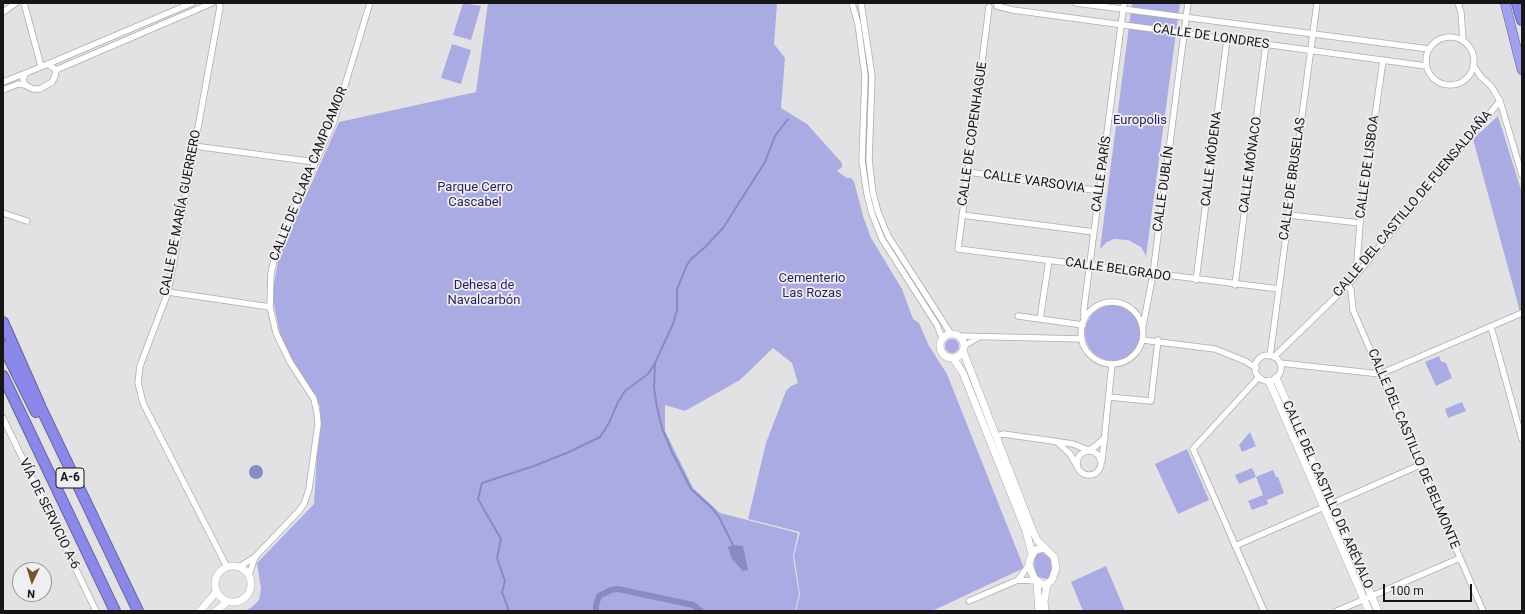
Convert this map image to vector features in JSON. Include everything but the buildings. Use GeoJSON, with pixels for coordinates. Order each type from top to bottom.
{"type":"FeatureCollection","features":[{"type":"Feature","properties":{"kind":"highway"},"geometry":{"type":"LineString","coordinates":[[1505,3],[1522,70]]}},
{"type":"Feature","properties":{"kind":"highway"},"geometry":{"type":"LineString","coordinates":[[1518,3],[1522,20]]}},
{"type":"Feature","properties":{"kind":"highway"},"geometry":{"type":"LineString","coordinates":[[3,322],[41,408],[138,611]]}},
{"type":"Feature","properties":{"kind":"highway"},"geometry":{"type":"LineString","coordinates":[[3,337],[29,390],[41,408]]}},
{"type":"Feature","properties":{"kind":"highway","name":"A-6"},"geometry":{"type":"LineString","coordinates":[[3,346],[135,611]]}},
{"type":"Feature","properties":{"kind":"highway","name":"A-6"},"geometry":{"type":"LineString","coordinates":[[3,376],[115,611]]}},
{"type":"Feature","properties":{"kind":"street"},"geometry":{"type":"LineString","coordinates":[[3,12],[16,3]]}},
{"type":"Feature","properties":{"kind":"street"},"geometry":{"type":"LineString","coordinates":[[24,3],[41,66]]}},
{"type":"Feature","properties":{"kind":"street"},"geometry":{"type":"LineString","coordinates":[[3,82],[192,3]]}},
{"type":"Feature","properties":{"kind":"street"},"geometry":{"type":"LineString","coordinates":[[56,70],[212,3]]}},
{"type":"Feature","properties":{"kind":"street","name":"CALLE DE MARÍA GUERRERO"},"geometry":{"type":"LineString","coordinates":[[219,3],[220,7],[168,292],[140,366],[138,383],[143,403],[227,567]]}},
{"type":"Feature","properties":{"kind":"street","name":"CALLE DE CLARA CAMPOAMOR"},"geometry":{"type":"LineString","coordinates":[[239,567],[255,557],[298,512],[304,504],[309,489],[318,424],[314,399],[281,347],[276,333],[270,307],[270,273],[277,248],[334,121],[370,3]]}},
{"type":"Feature","properties":{"kind":"street"},"geometry":{"type":"LineString","coordinates":[[852,3],[858,24],[865,76],[862,161],[866,194],[872,214],[882,239],[937,325],[942,338],[940,351],[946,357],[953,358],[961,355],[964,348],[979,337]]}},
{"type":"Feature","properties":{"kind":"street"},"geometry":{"type":"LineString","coordinates":[[861,3],[872,76],[869,160],[873,193],[878,212],[888,236],[951,334]]}},
{"type":"Feature","properties":{"kind":"street","name":"CALLE DE LONDRES"},"geometry":{"type":"LineString","coordinates":[[1076,3],[1124,6],[1186,18],[1429,49]]}},
{"type":"Feature","properties":{"kind":"street","name":"CALLE DUBLÍN"},"geometry":{"type":"LineString","coordinates":[[1143,326],[1153,274],[1188,3]]}},
{"type":"Feature","properties":{"kind":"street","name":"CALLE DE BRUSELAS"},"geometry":{"type":"LineString","coordinates":[[1272,356],[1279,289],[1317,3]]}},
{"type":"Feature","properties":{"kind":"street"},"geometry":{"type":"LineString","coordinates":[[1458,3],[1463,41],[1471,51],[1473,65],[1481,77],[1491,86],[1500,101],[1522,175]]}},
{"type":"Feature","properties":{"kind":"street","name":"CALLE DE LONDRES"},"geometry":{"type":"LineString","coordinates":[[993,5],[1013,10],[1426,66]]}},
{"type":"Feature","properties":{"kind":"street","name":"CALLE DE COPENHAGUE"},"geometry":{"type":"LineString","coordinates":[[958,249],[988,19],[993,5]]}},
{"type":"Feature","properties":{"kind":"street","name":"CALLE PARÍS"},"geometry":{"type":"LineString","coordinates":[[1083,323],[1089,265],[1124,6]]}},
{"type":"Feature","properties":{"kind":"street"},"geometry":{"type":"LineString","coordinates":[[1463,41],[1448,37],[1440,39],[1429,49],[1426,57],[1426,66],[1429,74],[1435,80],[1443,84],[1452,85],[1467,77],[1473,65]]}},
{"type":"Feature","properties":{"kind":"street","name":"CALLE MÓDENA"},"geometry":{"type":"LineString","coordinates":[[1196,280],[1227,39]]}},
{"type":"Feature","properties":{"kind":"street","name":"CALLE MÓNACO"},"geometry":{"type":"LineString","coordinates":[[1235,285],[1266,44]]}},
{"type":"Feature","properties":{"kind":"street","name":"CALLE DE LISBOA"},"geometry":{"type":"LineString","coordinates":[[1356,275],[1360,223],[1383,60]]}},
{"type":"Feature","properties":{"kind":"street"},"geometry":{"type":"LineString","coordinates":[[48,64],[56,70]]}},
{"type":"Feature","properties":{"kind":"street"},"geometry":{"type":"LineString","coordinates":[[3,90],[18,84],[25,85],[33,89],[46,87],[56,76],[56,70]]}},
{"type":"Feature","properties":{"kind":"street"},"geometry":{"type":"LineString","coordinates":[[25,85],[23,79],[26,72]]}},
{"type":"Feature","properties":{"kind":"street"},"geometry":{"type":"LineString","coordinates":[[1467,77],[1481,77]]}},
{"type":"Feature","properties":{"kind":"street","name":"CALLE DEL CASTILLO DE FUENSALDAÑA"},"geometry":{"type":"LineString","coordinates":[[1272,356],[1348,286],[1500,101]]}},
{"type":"Feature","properties":{"kind":"street"},"geometry":{"type":"LineString","coordinates":[[194,146],[315,162]]}},
{"type":"Feature","properties":{"kind":"street","name":"CALLE VARSOVIA"},"geometry":{"type":"LineString","coordinates":[[968,172],[1100,191]]}},
{"type":"Feature","properties":{"kind":"street"},"geometry":{"type":"LineString","coordinates":[[3,213],[27,221]]}},
{"type":"Feature","properties":{"kind":"street"},"geometry":{"type":"LineString","coordinates":[[962,215],[1094,232]]}},
{"type":"Feature","properties":{"kind":"street"},"geometry":{"type":"LineString","coordinates":[[1289,215],[1360,223]]}},
{"type":"Feature","properties":{"kind":"street","name":"CALLE BELGRADO"},"geometry":{"type":"LineString","coordinates":[[958,249],[1235,285],[1279,289]]}},
{"type":"Feature","properties":{"kind":"street"},"geometry":{"type":"LineString","coordinates":[[1040,319],[1049,260]]}},
{"type":"Feature","properties":{"kind":"street","name":"CALLE DEL CASTILLO DE BELMONTE"},"geometry":{"type":"LineString","coordinates":[[1348,286],[1351,290],[1353,310],[1483,611]]}},
{"type":"Feature","properties":{"kind":"street"},"geometry":{"type":"LineString","coordinates":[[168,292],[270,307]]}},
{"type":"Feature","properties":{"kind":"street"},"geometry":{"type":"LineString","coordinates":[[1111,302],[1127,306],[1134,311],[1143,326],[1143,340],[1137,352],[1132,357],[1119,363],[1112,364],[1100,361],[1090,354],[1082,339],[1083,323],[1094,308],[1111,302]]}},
{"type":"Feature","properties":{"kind":"street"},"geometry":{"type":"LineString","coordinates":[[1256,368],[1260,359],[1272,356],[1280,363],[1380,374],[1522,313]]}},
{"type":"Feature","properties":{"kind":"street"},"geometry":{"type":"LineString","coordinates":[[1018,316],[1083,323]]}},
{"type":"Feature","properties":{"kind":"street"},"geometry":{"type":"LineString","coordinates":[[1491,327],[1522,439]]}},
{"type":"Feature","properties":{"kind":"street"},"geometry":{"type":"LineString","coordinates":[[942,338],[951,334],[979,337],[1082,339]]}},
{"type":"Feature","properties":{"kind":"street"},"geometry":{"type":"LineString","coordinates":[[959,336],[1032,529],[1037,540],[1049,550],[1054,557],[1056,568],[1052,580],[1047,584],[1044,602],[1045,611]]}},
{"type":"Feature","properties":{"kind":"street"},"geometry":{"type":"LineString","coordinates":[[1143,340],[1158,340],[1215,349],[1245,361],[1256,368],[1259,377],[1269,381],[1276,378],[1281,371],[1280,363]]}},
{"type":"Feature","properties":{"kind":"street"},"geometry":{"type":"LineString","coordinates":[[1109,397],[1151,402],[1158,340]]}},
{"type":"Feature","properties":{"kind":"street"},"geometry":{"type":"LineString","coordinates":[[953,358],[960,367],[966,380],[1026,531],[1032,554]]}},
{"type":"Feature","properties":{"kind":"street"},"geometry":{"type":"LineString","coordinates":[[1057,442],[1070,454],[1084,474],[1090,475],[1097,473],[1101,468],[1112,364]]}},
{"type":"Feature","properties":{"kind":"street"},"geometry":{"type":"LineString","coordinates":[[1259,377],[1193,449],[1264,611]]}},
{"type":"Feature","properties":{"kind":"street","name":"CALLE DEL CASTILLO DE ARÉVALO"},"geometry":{"type":"LineString","coordinates":[[1276,378],[1378,611]]}},
{"type":"Feature","properties":{"kind":"street","name":"CALLE DEL CASTILLO DE ARÉVALO"},"geometry":{"type":"LineString","coordinates":[[1269,381],[1369,611]]}},
{"type":"Feature","properties":{"kind":"street","name":"VÍA DE SERVICIO A-6"},"geometry":{"type":"LineString","coordinates":[[3,418],[96,611]]}},
{"type":"Feature","properties":{"kind":"street"},"geometry":{"type":"LineString","coordinates":[[997,436],[1009,435],[1073,444],[1094,451],[1102,461]]}},
{"type":"Feature","properties":{"kind":"street"},"geometry":{"type":"LineString","coordinates":[[1077,466],[1079,456],[1096,446],[1105,436]]}},
{"type":"Feature","properties":{"kind":"street"},"geometry":{"type":"LineString","coordinates":[[1235,546],[1420,465]]}},
{"type":"Feature","properties":{"kind":"street"},"geometry":{"type":"LineString","coordinates":[[1018,580],[1029,565],[1032,554],[1035,550],[1045,548]]}},
{"type":"Feature","properties":{"kind":"street","name":"CALLE DE CLARA CAMPOAMOR"},"geometry":{"type":"LineString","coordinates":[[249,575],[255,557]]}},
{"type":"Feature","properties":{"kind":"street"},"geometry":{"type":"LineString","coordinates":[[1338,611],[1460,558]]}},
{"type":"Feature","properties":{"kind":"street"},"geometry":{"type":"LineString","coordinates":[[1029,565],[1030,572],[1037,581],[1039,611]]}},
{"type":"Feature","properties":{"kind":"street"},"geometry":{"type":"LineString","coordinates":[[227,567],[239,567],[249,575],[251,585],[248,594],[239,601],[228,601],[217,591],[215,585],[217,576],[227,567]]}},
{"type":"Feature","properties":{"kind":"street"},"geometry":{"type":"LineString","coordinates":[[969,601],[1018,580],[1037,581],[1047,584]]}},
{"type":"Feature","properties":{"kind":"street"},"geometry":{"type":"LineString","coordinates":[[200,611],[217,591]]}},
{"type":"Feature","properties":{"kind":"street"},"geometry":{"type":"LineString","coordinates":[[216,611],[228,601]]}},
{"type":"Feature","properties":{"kind":"green space"},"geometry":{"type":"Polygon","coordinates":[[[463,3],[481,6],[471,40],[453,35],[463,3]]]}},
{"type":"Feature","properties":{"kind":"green space","name":"Dehesa de Navalcarbón"},"geometry":{"type":"Polygon","coordinates":[[[488,3],[777,3],[774,44],[785,58],[781,108],[807,124],[842,163],[842,167],[837,171],[854,181],[863,216],[871,238],[902,289],[913,319],[919,323],[929,346],[947,374],[1024,568],[932,611],[796,611],[800,595],[794,555],[800,532],[748,519],[766,443],[786,391],[791,386],[798,383],[792,363],[773,348],[740,380],[685,411],[665,405],[665,431],[693,488],[720,513],[798,533],[793,556],[799,595],[795,611],[245,611],[259,600],[261,589],[257,563],[314,504],[320,406],[282,343],[272,295],[279,256],[339,122],[476,92],[488,3]]]}},
{"type":"Feature","properties":{"kind":"green space","name":"Europolis"},"geometry":{"type":"Polygon","coordinates":[[[1132,3],[1180,3],[1146,256],[1141,247],[1128,240],[1114,239],[1107,242],[1100,249],[1132,3]]]}},
{"type":"Feature","properties":{"kind":"green space"},"geometry":{"type":"Polygon","coordinates":[[[452,44],[471,50],[461,84],[441,78],[452,44]]]}},
{"type":"Feature","properties":{"kind":"green space"},"geometry":{"type":"Polygon","coordinates":[[[1498,116],[1522,193],[1522,319],[1473,139],[1498,116]]]}},
{"type":"Feature","properties":{"kind":"green space"},"geometry":{"type":"Polygon","coordinates":[[[1113,305],[1124,307],[1133,313],[1139,322],[1141,333],[1139,344],[1133,353],[1124,359],[1113,361],[1102,359],[1093,353],[1087,344],[1085,333],[1087,322],[1093,313],[1102,307],[1113,305]]]}},
{"type":"Feature","properties":{"kind":"green space"},"geometry":{"type":"Polygon","coordinates":[[[949,339],[955,339],[959,343],[959,349],[955,353],[949,353],[945,349],[945,343],[949,339]]]}},
{"type":"Feature","properties":{"kind":"green space"},"geometry":{"type":"Polygon","coordinates":[[[1439,356],[1441,361],[1446,363],[1452,378],[1436,386],[1425,362],[1439,356]]]}},
{"type":"Feature","properties":{"kind":"green space"},"geometry":{"type":"Polygon","coordinates":[[[1462,402],[1466,411],[1448,418],[1445,409],[1462,402]]]}},
{"type":"Feature","properties":{"kind":"green space"},"geometry":{"type":"Polygon","coordinates":[[[1250,432],[1256,446],[1242,452],[1239,445],[1250,432]]]}},
{"type":"Feature","properties":{"kind":"green space"},"geometry":{"type":"Polygon","coordinates":[[[1187,449],[1209,500],[1178,514],[1155,464],[1187,449]]]}},
{"type":"Feature","properties":{"kind":"green space"},"geometry":{"type":"Polygon","coordinates":[[[1252,468],[1256,477],[1239,484],[1235,475],[1252,468]]]}},
{"type":"Feature","properties":{"kind":"green space"},"geometry":{"type":"Polygon","coordinates":[[[1273,470],[1276,477],[1278,477],[1284,493],[1267,500],[1268,504],[1252,510],[1248,501],[1263,495],[1256,477],[1273,470]]]}},
{"type":"Feature","properties":{"kind":"green space"},"geometry":{"type":"Polygon","coordinates":[[[1042,552],[1051,559],[1052,574],[1047,579],[1038,577],[1034,568],[1035,555],[1042,552]]]}},
{"type":"Feature","properties":{"kind":"green space"},"geometry":{"type":"Polygon","coordinates":[[[1106,566],[1125,611],[1083,611],[1071,582],[1106,566]]]}},
{"type":"Feature","properties":{"kind":"shaded area"},"geometry":{"type":"Polygon","coordinates":[[[253,465],[259,465],[263,469],[263,475],[259,479],[253,479],[249,475],[249,469],[253,465]]]}},
{"type":"Feature","properties":{"kind":"shaded area"},"geometry":{"type":"Polygon","coordinates":[[[733,545],[743,546],[748,570],[743,571],[732,559],[728,547],[733,545]]]}},
{"type":"Feature","properties":{"kind":"waterway"},"geometry":{"type":"LineString","coordinates":[[733,545],[719,517],[712,508],[691,489],[672,452],[662,428],[657,407],[654,388],[655,363],[673,324],[677,310],[677,289],[687,265],[690,260],[723,228],[765,162],[775,136],[788,119]]}},
{"type":"Feature","properties":{"kind":"waterway"},"geometry":{"type":"LineString","coordinates":[[509,611],[502,592],[505,581],[497,558],[501,539],[478,499],[482,483],[534,466],[569,452],[600,437],[609,423],[618,402],[625,391],[648,374],[655,363]]}},
{"type":"Feature","properties":{"kind":"waterway"},"geometry":{"type":"LineString","coordinates":[[596,611],[599,596],[611,590],[618,589],[693,605],[701,611]]}},
{"type":"Feature","properties":{"kind":"park label","name":"Parque Cerro Cascabel"},"geometry":{"type":"Point","coordinates":[475,196]}},
{"type":"Feature","properties":{"kind":"park label","name":"Cementerio Las Rozas"},"geometry":{"type":"Point","coordinates":[812,286]}}]}
